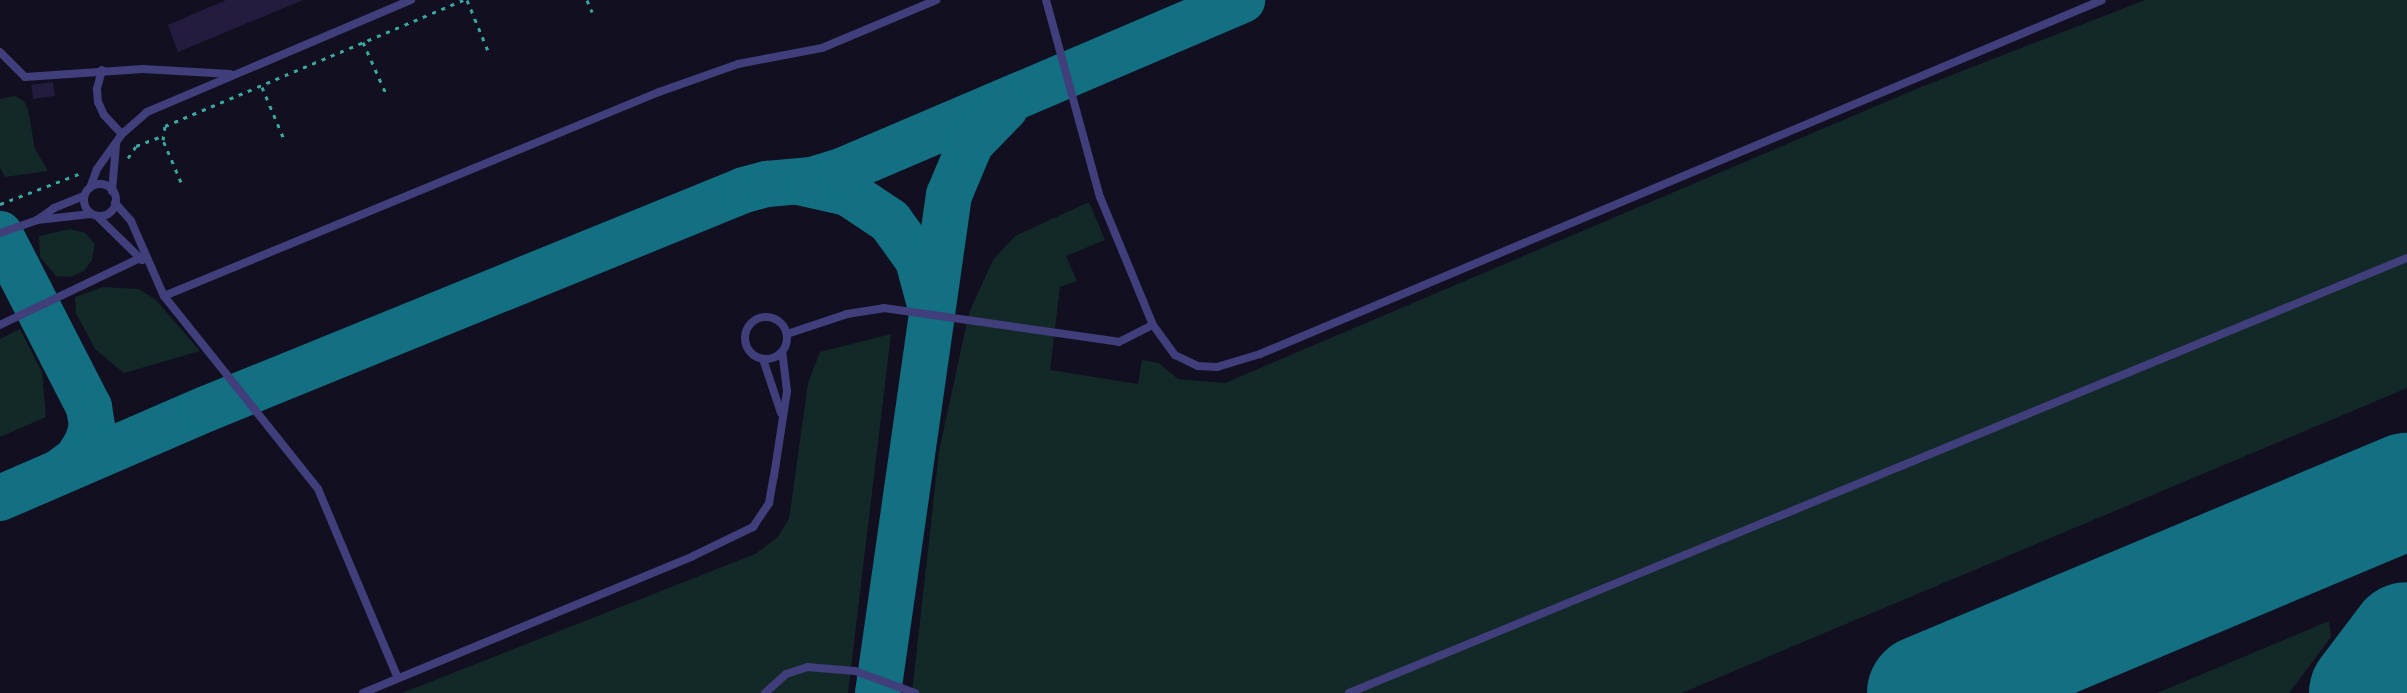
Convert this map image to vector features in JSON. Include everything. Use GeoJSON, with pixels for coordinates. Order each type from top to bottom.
{"type":"FeatureCollection","features":[{"type":"Feature","properties":{"kind":"lane"},"geometry":{"type":"LineString","coordinates":[[37,220],[54,208],[84,196],[97,169],[120,137],[147,112],[411,0]]}},
{"type":"Feature","properties":{"kind":"lane"},"geometry":{"type":"LineString","coordinates":[[164,296],[659,92],[738,64],[822,48],[936,0]]}},
{"type":"Feature","properties":{"kind":"lane"},"geometry":{"type":"LineString","coordinates":[[1046,0],[1100,197],[1153,325],[1166,347],[1190,363],[1217,367],[1238,362],[2102,0]]}},
{"type":"Feature","properties":{"kind":"lane"},"geometry":{"type":"LineString","coordinates":[[0,52],[25,77],[102,70],[235,74]]}},
{"type":"Feature","properties":{"kind":"lane"},"geometry":{"type":"LineString","coordinates":[[102,70],[97,89],[98,102],[120,137],[112,191],[115,203],[131,221],[148,266],[164,296],[318,489],[398,678]]}},
{"type":"Feature","properties":{"kind":"lane"},"geometry":{"type":"LineString","coordinates":[[90,188],[102,185],[112,191]]}},
{"type":"Feature","properties":{"kind":"lane"},"geometry":{"type":"LineString","coordinates":[[84,196],[84,204],[94,215],[148,266]]}},
{"type":"Feature","properties":{"kind":"lane"},"geometry":{"type":"LineString","coordinates":[[0,233],[37,220],[109,213],[115,203]]}},
{"type":"Feature","properties":{"kind":"lane"},"geometry":{"type":"LineString","coordinates":[[0,325],[140,258]]}},
{"type":"Feature","properties":{"kind":"lane"},"geometry":{"type":"LineString","coordinates":[[1349,693],[2407,258]]}},
{"type":"Feature","properties":{"kind":"lane"},"geometry":{"type":"LineString","coordinates":[[787,334],[867,309],[1119,342],[1153,325]]}},
{"type":"Feature","properties":{"kind":"lane"},"geometry":{"type":"LineString","coordinates":[[782,418],[763,359],[747,346],[749,325],[761,317],[775,318],[787,334]]}},
{"type":"Feature","properties":{"kind":"lane"},"geometry":{"type":"LineString","coordinates":[[363,693],[693,556],[753,527],[769,503],[787,391],[782,352],[787,334]]}},
{"type":"Feature","properties":{"kind":"lane"},"geometry":{"type":"LineString","coordinates":[[763,359],[782,352]]}},
{"type":"Feature","properties":{"kind":"lane"},"geometry":{"type":"LineString","coordinates":[[765,693],[786,674],[807,667],[855,671],[915,693]]}},
{"type":"Feature","properties":{"kind":"path"},"geometry":{"type":"LineString","coordinates":[[181,182],[163,140],[165,126],[456,2],[465,0],[489,53]]}},
{"type":"Feature","properties":{"kind":"path"},"geometry":{"type":"LineString","coordinates":[[587,0],[592,12]]}},
{"type":"Feature","properties":{"kind":"path"},"geometry":{"type":"LineString","coordinates":[[363,42],[387,96]]}},
{"type":"Feature","properties":{"kind":"path"},"geometry":{"type":"LineString","coordinates":[[261,86],[284,139]]}},
{"type":"Feature","properties":{"kind":"green space"},"geometry":{"type":"Polygon","coordinates":[[[2145,0],[2407,0],[2407,388],[1682,693],[912,693],[939,451],[969,313],[993,260],[1015,236],[1089,202],[1105,240],[1066,256],[1077,281],[1060,287],[1050,370],[1138,384],[1142,360],[1159,363],[1178,379],[1225,383],[1921,87],[2145,0]]]}},
{"type":"Feature","properties":{"kind":"green space"},"geometry":{"type":"Polygon","coordinates":[[[15,96],[24,101],[28,109],[35,149],[48,171],[5,177],[0,168],[0,99],[15,96]]]}},
{"type":"Feature","properties":{"kind":"green space"},"geometry":{"type":"Polygon","coordinates":[[[70,229],[85,233],[95,244],[92,260],[84,271],[70,277],[56,276],[40,257],[39,236],[70,229]]]}},
{"type":"Feature","properties":{"kind":"green space"},"geometry":{"type":"Polygon","coordinates":[[[103,287],[139,289],[156,300],[200,351],[124,373],[95,349],[76,313],[75,297],[103,287]]]}},
{"type":"Feature","properties":{"kind":"green space"},"geometry":{"type":"Polygon","coordinates":[[[20,329],[42,372],[46,417],[0,437],[0,339],[20,329]]]}},
{"type":"Feature","properties":{"kind":"green space"},"geometry":{"type":"Polygon","coordinates":[[[891,334],[848,693],[402,693],[755,554],[777,538],[789,519],[808,383],[820,352],[891,334]]]}},
{"type":"Feature","properties":{"kind":"green space"},"geometry":{"type":"Polygon","coordinates":[[[2329,621],[2331,637],[2289,693],[2157,693],[2329,621]]]}},
{"type":"Feature","properties":{"kind":"building"},"geometry":{"type":"Polygon","coordinates":[[[226,0],[303,0],[178,52],[168,25],[226,0]]]}},
{"type":"Feature","properties":{"kind":"building"},"geometry":{"type":"Polygon","coordinates":[[[53,82],[55,96],[33,99],[31,85],[53,82]]]}},
{"type":"Feature","properties":{"kind":"taxiway"},"geometry":{"type":"LineString","coordinates":[[0,498],[206,409],[744,190],[767,184],[812,180],[844,170],[1242,0]]}},
{"type":"Feature","properties":{"kind":"taxiway"},"geometry":{"type":"LineString","coordinates":[[878,693],[949,195],[971,143],[1005,108]]}},
{"type":"Feature","properties":{"kind":"taxiway"},"geometry":{"type":"LineString","coordinates":[[799,182],[848,193],[890,221],[918,260],[929,301]]}},
{"type":"Feature","properties":{"kind":"taxiway"},"geometry":{"type":"LineString","coordinates":[[0,234],[89,407],[92,427],[87,443],[77,459],[60,472]]}},
{"type":"Feature","properties":{"kind":"runway"},"geometry":{"type":"LineString","coordinates":[[1925,693],[2407,491]]}},
{"type":"Feature","properties":{"kind":"runway"},"geometry":{"type":"LineString","coordinates":[[2367,693],[2407,640]]}}]}
